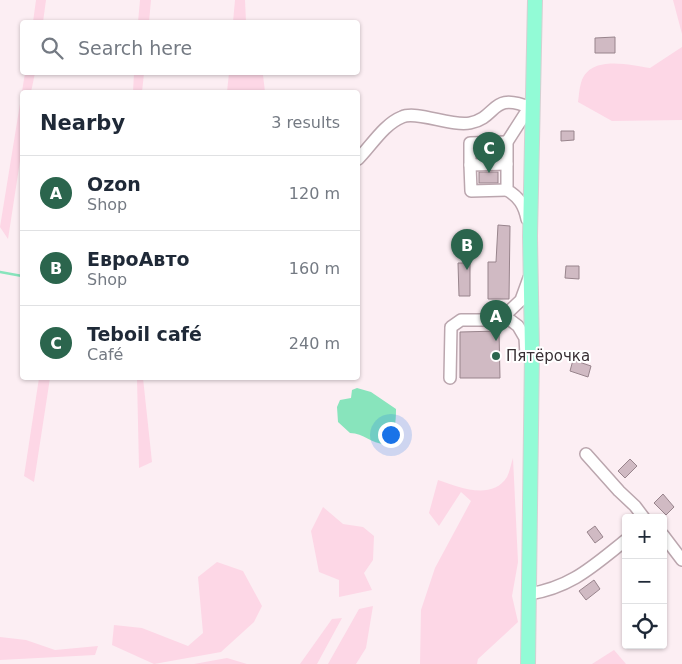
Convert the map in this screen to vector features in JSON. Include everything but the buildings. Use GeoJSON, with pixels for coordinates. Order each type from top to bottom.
{"type":"FeatureCollection","features":[{"type":"Feature","properties":{"kind":"main road"},"geometry":{"type":"LineString","coordinates":[[528,664],[531,410],[530,236],[535,0]]}},
{"type":"Feature","properties":{"kind":"lane"},"geometry":{"type":"LineString","coordinates":[[360,157],[392,123],[403,116],[414,115],[460,124],[471,123],[504,101],[532,101]]}},
{"type":"Feature","properties":{"kind":"lane"},"geometry":{"type":"LineString","coordinates":[[507,190],[507,142],[532,101]]}},
{"type":"Feature","properties":{"kind":"lane"},"geometry":{"type":"LineString","coordinates":[[507,142],[470,143],[471,191],[507,190],[516,195],[524,206],[530,236]]}},
{"type":"Feature","properties":{"kind":"lane"},"geometry":{"type":"LineString","coordinates":[[470,165],[507,164]]}},
{"type":"Feature","properties":{"kind":"lane"},"geometry":{"type":"LineString","coordinates":[[501,319],[521,300],[528,282],[530,261]]}},
{"type":"Feature","properties":{"kind":"lane"},"geometry":{"type":"LineString","coordinates":[[450,378],[451,327],[461,320],[510,320],[518,326],[525,338],[531,410]]}},
{"type":"Feature","properties":{"kind":"lane"},"geometry":{"type":"LineString","coordinates":[[586,454],[641,514]]}},
{"type":"Feature","properties":{"kind":"lane"},"geometry":{"type":"LineString","coordinates":[[667,540],[682,560]]}},
{"type":"Feature","properties":{"kind":"lane"},"geometry":{"type":"LineString","coordinates":[[529,594],[558,588],[579,577],[622,543]]}},
{"type":"Feature","properties":{"kind":"shaded area"},"geometry":{"type":"Polygon","coordinates":[[[36,0],[46,0],[43,20],[33,20],[36,0]]]}},
{"type":"Feature","properties":{"kind":"shaded area"},"geometry":{"type":"Polygon","coordinates":[[[140,0],[151,0],[149,20],[138,20],[140,0]]]}},
{"type":"Feature","properties":{"kind":"shaded area"},"geometry":{"type":"Polygon","coordinates":[[[235,0],[245,0],[246,20],[233,20],[235,0]]]}},
{"type":"Feature","properties":{"kind":"shaded area"},"geometry":{"type":"Polygon","coordinates":[[[673,0],[682,0],[682,34],[673,0]]]}},
{"type":"Feature","properties":{"kind":"shaded area"},"geometry":{"type":"Polygon","coordinates":[[[682,47],[682,120],[612,121],[578,102],[581,83],[585,74],[592,68],[601,65],[621,64],[650,68],[682,47]]]}},
{"type":"Feature","properties":{"kind":"shaded area"},"geometry":{"type":"Polygon","coordinates":[[[25,75],[35,75],[31,90],[22,90],[25,75]]]}},
{"type":"Feature","properties":{"kind":"shaded area"},"geometry":{"type":"Polygon","coordinates":[[[134,75],[144,75],[142,90],[133,90],[134,75]]]}},
{"type":"Feature","properties":{"kind":"shaded area"},"geometry":{"type":"Polygon","coordinates":[[[229,75],[263,75],[265,90],[227,90],[229,75]]]}},
{"type":"Feature","properties":{"kind":"shaded area"},"geometry":{"type":"Polygon","coordinates":[[[20,104],[20,161],[8,239],[0,227],[20,104]]]}},
{"type":"Feature","properties":{"kind":"shaded area"},"geometry":{"type":"Polygon","coordinates":[[[39,380],[50,380],[34,482],[24,476],[39,380]]]}},
{"type":"Feature","properties":{"kind":"shaded area"},"geometry":{"type":"Polygon","coordinates":[[[137,380],[143,380],[152,462],[139,468],[137,380]]]}},
{"type":"Feature","properties":{"kind":"shaded area"},"geometry":{"type":"Polygon","coordinates":[[[357,388],[371,392],[396,409],[394,428],[385,444],[350,433],[338,422],[337,407],[340,400],[351,398],[352,390],[357,388]]]}},
{"type":"Feature","properties":{"kind":"shaded area"},"geometry":{"type":"Polygon","coordinates":[[[513,458],[518,562],[512,596],[518,622],[478,659],[477,664],[420,664],[421,610],[435,568],[471,501],[461,492],[439,526],[429,513],[438,480],[474,490],[493,489],[507,477],[513,458]]]}},
{"type":"Feature","properties":{"kind":"shaded area"},"geometry":{"type":"Polygon","coordinates":[[[323,507],[343,524],[363,527],[374,536],[373,560],[364,573],[372,590],[339,597],[339,580],[319,572],[311,531],[323,507]]]}},
{"type":"Feature","properties":{"kind":"shaded area"},"geometry":{"type":"Polygon","coordinates":[[[217,562],[243,571],[262,606],[254,622],[221,652],[154,664],[112,645],[114,625],[142,628],[188,646],[203,633],[198,577],[217,562]]]}},
{"type":"Feature","properties":{"kind":"shaded area"},"geometry":{"type":"Polygon","coordinates":[[[373,606],[366,648],[356,664],[328,664],[359,609],[373,606]]]}},
{"type":"Feature","properties":{"kind":"shaded area"},"geometry":{"type":"Polygon","coordinates":[[[342,618],[317,664],[300,664],[332,619],[342,618]]]}},
{"type":"Feature","properties":{"kind":"shaded area"},"geometry":{"type":"Polygon","coordinates":[[[0,637],[26,640],[55,650],[98,646],[95,655],[0,660],[0,637]]]}},
{"type":"Feature","properties":{"kind":"shaded area"},"geometry":{"type":"Polygon","coordinates":[[[614,650],[626,664],[592,664],[614,650]]]}},
{"type":"Feature","properties":{"kind":"shaded area"},"geometry":{"type":"Polygon","coordinates":[[[227,658],[247,664],[194,664],[227,658]]]}},
{"type":"Feature","properties":{"kind":"waterway"},"geometry":{"type":"LineString","coordinates":[[0,272],[20,276]]}},
{"type":"Feature","properties":{"kind":"place","name":"Teboil café"},"geometry":{"type":"Point","coordinates":[489,173]}},
{"type":"Feature","properties":{"kind":"place","name":"ЕвроАвто"},"geometry":{"type":"Point","coordinates":[467,270]}},
{"type":"Feature","properties":{"kind":"place","name":"Ozon"},"geometry":{"type":"Point","coordinates":[496,341]}},
{"type":"Feature","properties":{"kind":"place","name":"Пятёрочка"},"geometry":{"type":"Point","coordinates":[496,356]}}]}
